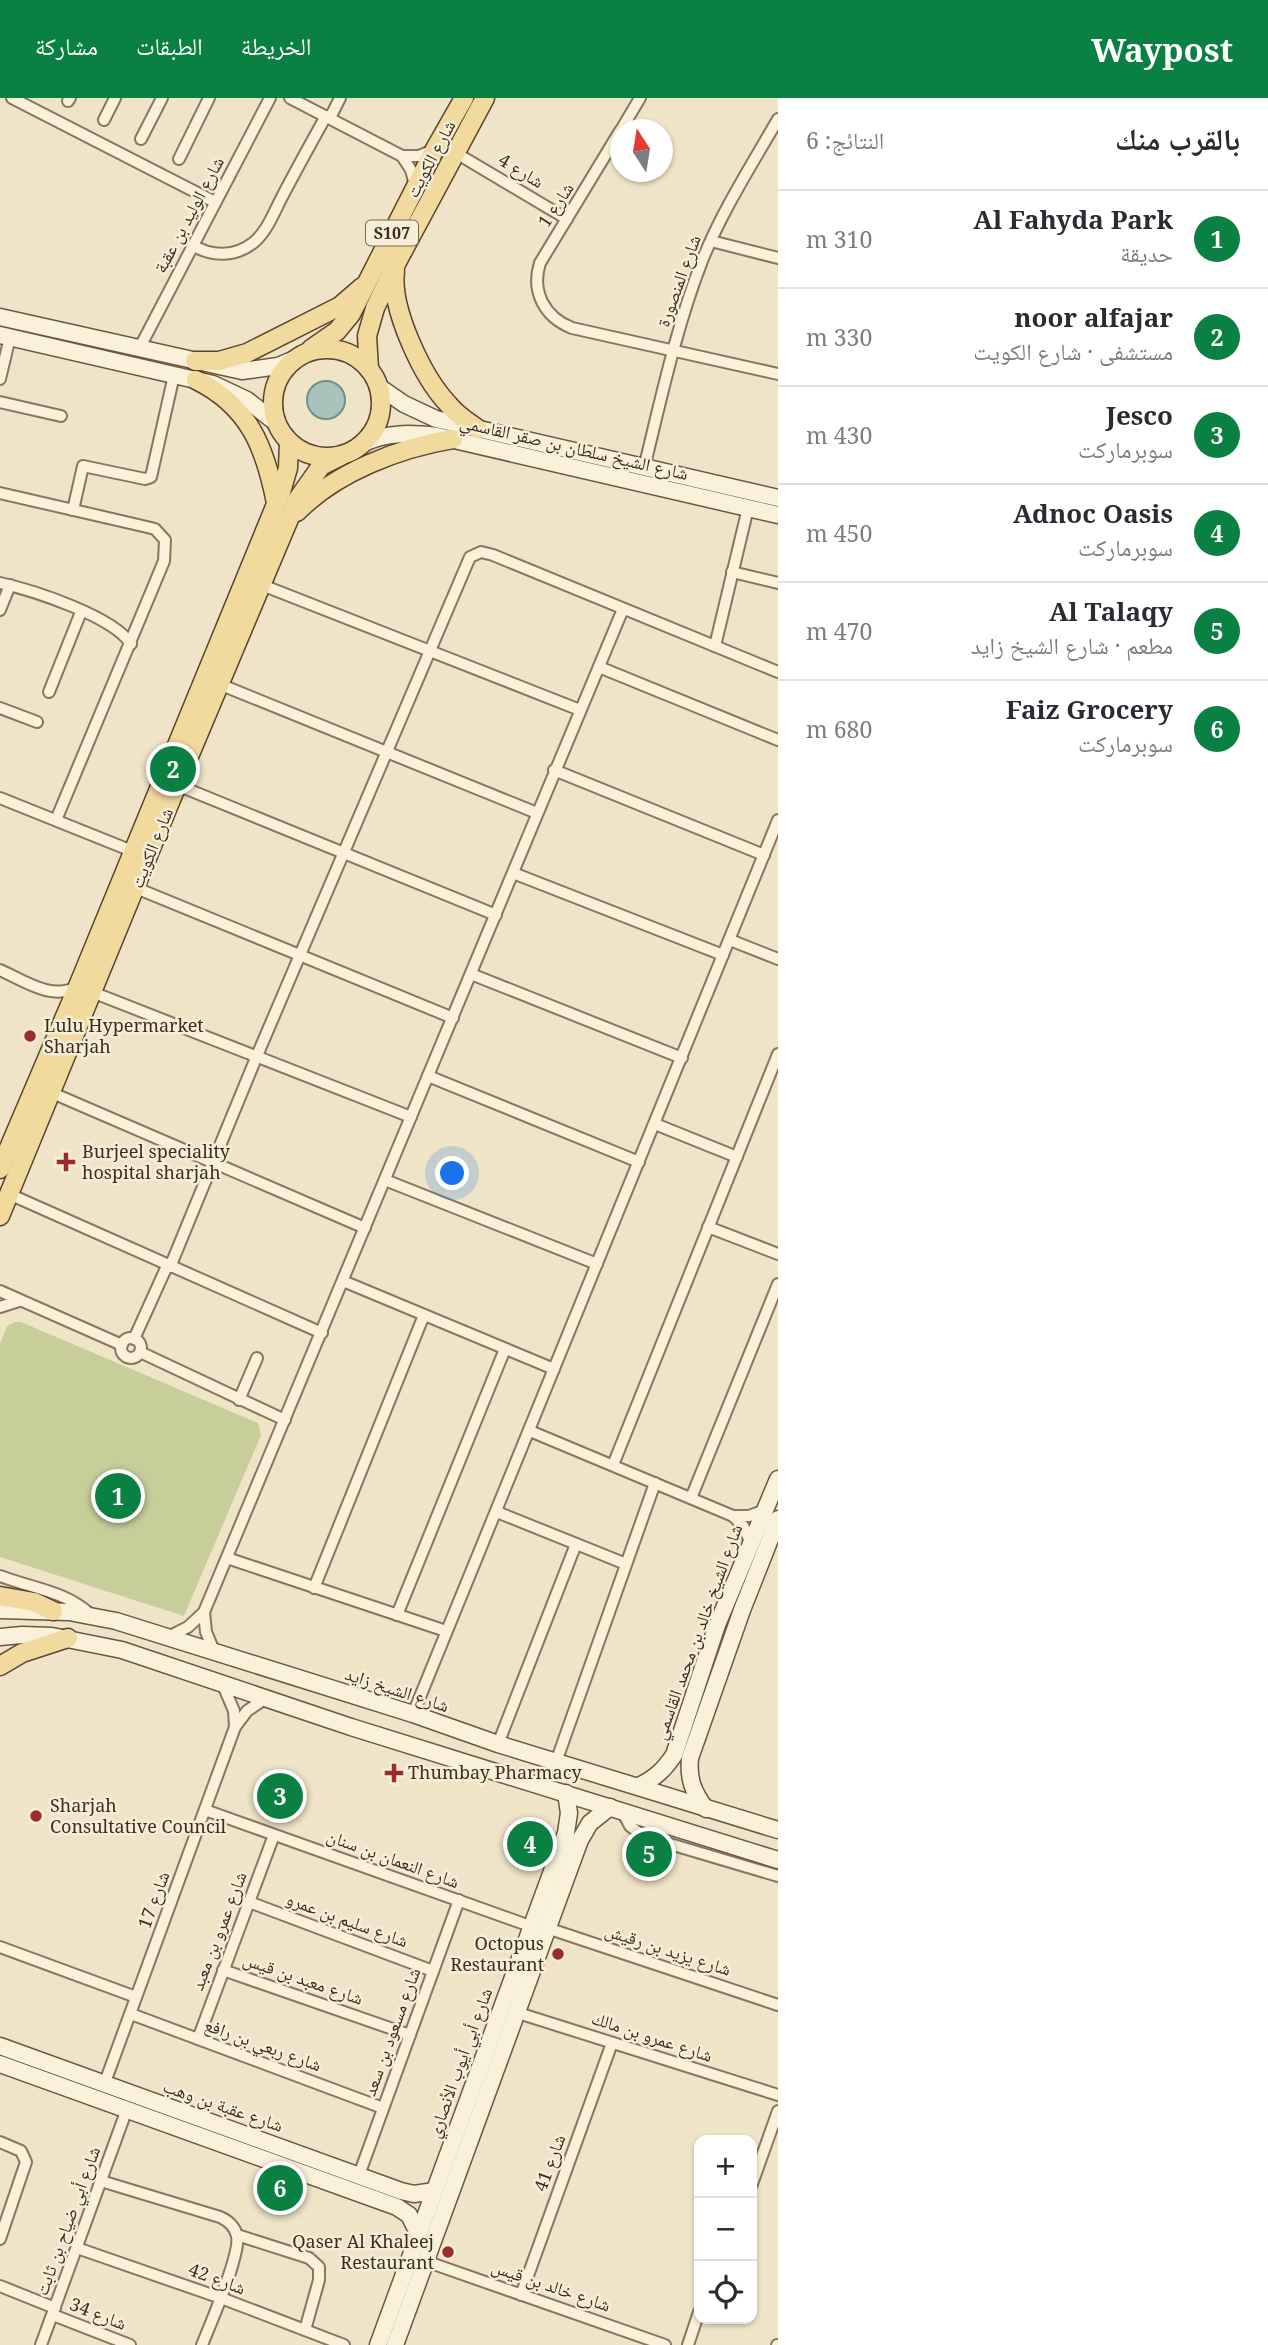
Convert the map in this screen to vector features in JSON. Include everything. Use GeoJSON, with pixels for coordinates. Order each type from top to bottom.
{"type":"FeatureCollection","features":[{"type":"Feature","properties":{"kind":"main road","name":"شارع الكويت"},"geometry":{"type":"LineString","coordinates":[[299,356],[329,338],[345,323],[356,306],[435,149],[464,98]]}},
{"type":"Feature","properties":{"kind":"main road","name":"شارع الكويت"},"geometry":{"type":"LineString","coordinates":[[369,369],[366,347],[369,325],[397,262],[456,153],[479,102]]}},
{"type":"Feature","properties":{"kind":"main road"},"geometry":{"type":"LineString","coordinates":[[397,262],[394,291],[397,305],[428,375],[449,406],[478,429]]}},
{"type":"Feature","properties":{"kind":"main road"},"geometry":{"type":"LineString","coordinates":[[195,361],[219,361],[247,353],[340,306],[362,287],[370,276]]}},
{"type":"Feature","properties":{"kind":"main road"},"geometry":{"type":"LineString","coordinates":[[0,317],[242,371],[269,368],[318,350],[346,352],[369,369],[379,386],[379,417],[373,432],[362,444],[341,456],[322,457],[304,453],[289,442],[275,422],[247,400],[213,384],[5,336]]}},
{"type":"Feature","properties":{"kind":"main road"},"geometry":{"type":"LineString","coordinates":[[275,422],[272,405],[275,387],[282,371],[299,356]]}},
{"type":"Feature","properties":{"kind":"main road"},"geometry":{"type":"LineString","coordinates":[[196,380],[223,396],[244,417],[264,456],[276,504]]}},
{"type":"Feature","properties":{"kind":"main road","name":"شارع الشيخ سلطان بن صقر القاسمي"},"geometry":{"type":"LineString","coordinates":[[379,386],[419,413],[436,419],[778,498]]}},
{"type":"Feature","properties":{"kind":"main road","name":"شارع الشيخ سلطان بن صقر القاسمي"},"geometry":{"type":"LineString","coordinates":[[362,444],[378,436],[418,433],[778,515]]}},
{"type":"Feature","properties":{"kind":"main road"},"geometry":{"type":"LineString","coordinates":[[289,519],[325,488],[376,462],[430,443],[453,439]]}},
{"type":"Feature","properties":{"kind":"main road","name":"شارع الكويت"},"geometry":{"type":"LineString","coordinates":[[0,1216],[50,1092],[110,906],[276,504],[288,468],[289,442]]}},
{"type":"Feature","properties":{"kind":"main road","name":"شارع الكويت"},"geometry":{"type":"LineString","coordinates":[[0,1169],[64,1017],[85,989],[111,945],[289,519],[308,482],[321,466],[341,456]]}},
{"type":"Feature","properties":{"kind":"main road"},"geometry":{"type":"LineString","coordinates":[[110,906],[117,903],[120,907],[111,932],[111,945]]}},
{"type":"Feature","properties":{"kind":"main road","name":"شارع الشيخ خالد بن محمد القاسمي"},"geometry":{"type":"LineString","coordinates":[[639,1786],[666,1768],[714,1688],[771,1515],[778,1479]]}},
{"type":"Feature","properties":{"kind":"main road","name":"شارع الشيخ خالد بن محمد القاسمي"},"geometry":{"type":"LineString","coordinates":[[706,1808],[696,1796],[689,1771],[692,1727],[708,1654],[750,1542],[771,1515]]}},
{"type":"Feature","properties":{"kind":"main road"},"geometry":{"type":"LineString","coordinates":[[0,1596],[34,1602],[53,1611]]}},
{"type":"Feature","properties":{"kind":"main road","name":"شارع الشيخ زايد"},"geometry":{"type":"LineString","coordinates":[[0,1610],[91,1615],[168,1636],[498,1744],[778,1830]]}},
{"type":"Feature","properties":{"kind":"main road"},"geometry":{"type":"LineString","coordinates":[[0,1637],[37,1635],[121,1650],[351,1727],[778,1860]]}},
{"type":"Feature","properties":{"kind":"main road"},"geometry":{"type":"LineString","coordinates":[[0,1666],[22,1653],[68,1639]]}},
{"type":"Feature","properties":{"kind":"main road"},"geometry":{"type":"LineString","coordinates":[[708,1654],[703,1683],[707,1689],[714,1688]]}},
{"type":"Feature","properties":{"kind":"main road"},"geometry":{"type":"LineString","coordinates":[[351,1727],[365,1745]]}},
{"type":"Feature","properties":{"kind":"main road","name":"شارع أبي أيوب الأنصاري"},"geometry":{"type":"LineString","coordinates":[[395,2345],[547,1928],[565,1857],[568,1823],[566,1793]]}},
{"type":"Feature","properties":{"kind":"main road","name":"شارع أبي أيوب الأنصاري"},"geometry":{"type":"LineString","coordinates":[[378,2345],[530,1926],[565,1857],[584,1831],[597,1816],[616,1809]]}},
{"type":"Feature","properties":{"kind":"main road","name":"شارع عقبة بن وهب"},"geometry":{"type":"LineString","coordinates":[[0,2046],[408,2193],[435,2191]]}},
{"type":"Feature","properties":{"kind":"main road","name":"شارع عقبة بن وهب"},"geometry":{"type":"LineString","coordinates":[[0,2064],[404,2210],[413,2220],[418,2233]]}},
{"type":"Feature","properties":{"kind":"main road"},"geometry":{"type":"LineString","coordinates":[[290,2168],[296,2165],[309,2166],[314,2158]]}},
{"type":"Feature","properties":{"kind":"street"},"geometry":{"type":"LineString","coordinates":[[12,98],[215,202]]}},
{"type":"Feature","properties":{"kind":"street"},"geometry":{"type":"LineString","coordinates":[[104,120],[115,98]]}},
{"type":"Feature","properties":{"kind":"street"},"geometry":{"type":"LineString","coordinates":[[141,139],[162,98]]}},
{"type":"Feature","properties":{"kind":"street"},"geometry":{"type":"LineString","coordinates":[[179,159],[209,98]]}},
{"type":"Feature","properties":{"kind":"street","name":"شارع الوليد بن عقبة"},"geometry":{"type":"LineString","coordinates":[[139,349],[270,98]]}},
{"type":"Feature","properties":{"kind":"street"},"geometry":{"type":"LineString","coordinates":[[290,98],[402,156],[419,156],[435,149]]}},
{"type":"Feature","properties":{"kind":"street"},"geometry":{"type":"LineString","coordinates":[[192,245],[201,251],[223,254],[234,252],[254,242],[267,225],[340,98]]}},
{"type":"Feature","properties":{"kind":"street","name":"شارع 1"},"geometry":{"type":"LineString","coordinates":[[628,119],[640,98]]}},
{"type":"Feature","properties":{"kind":"street","name":"شارع المنصورة"},"geometry":{"type":"LineString","coordinates":[[644,468],[694,283],[732,199],[778,119]]}},
{"type":"Feature","properties":{"kind":"street","name":"شارع 1"},"geometry":{"type":"LineString","coordinates":[[610,148],[538,269],[537,282],[541,302],[550,316],[572,328],[674,350]]}},
{"type":"Feature","properties":{"kind":"street","name":"شارع 4"},"geometry":{"type":"LineString","coordinates":[[456,153],[568,219]]}},
{"type":"Feature","properties":{"kind":"street"},"geometry":{"type":"LineString","coordinates":[[402,156],[411,170],[416,187]]}},
{"type":"Feature","properties":{"kind":"street"},"geometry":{"type":"LineString","coordinates":[[711,241],[778,258]]}},
{"type":"Feature","properties":{"kind":"street"},"geometry":{"type":"LineString","coordinates":[[0,379],[5,336]]}},
{"type":"Feature","properties":{"kind":"street"},"geometry":{"type":"LineString","coordinates":[[674,350],[778,374]]}},
{"type":"Feature","properties":{"kind":"street"},"geometry":{"type":"LineString","coordinates":[[73,510],[83,466],[145,480],[151,477],[174,375]]}},
{"type":"Feature","properties":{"kind":"street"},"geometry":{"type":"LineString","coordinates":[[0,402],[61,416]]}},
{"type":"Feature","properties":{"kind":"street"},"geometry":{"type":"LineString","coordinates":[[0,493],[155,529],[165,540],[164,561],[56,821]]}},
{"type":"Feature","properties":{"kind":"street"},"geometry":{"type":"LineString","coordinates":[[715,646],[748,508]]}},
{"type":"Feature","properties":{"kind":"street"},"geometry":{"type":"LineString","coordinates":[[134,1339],[213,1162],[467,562],[475,553],[493,555],[778,672]]}},
{"type":"Feature","properties":{"kind":"street"},"geometry":{"type":"LineString","coordinates":[[733,572],[778,583]]}},
{"type":"Feature","properties":{"kind":"street"},"geometry":{"type":"LineString","coordinates":[[0,610],[5,584],[82,612],[115,628],[131,644]]}},
{"type":"Feature","properties":{"kind":"street"},"geometry":{"type":"LineString","coordinates":[[262,584],[580,710]]}},
{"type":"Feature","properties":{"kind":"street"},"geometry":{"type":"LineString","coordinates":[[168,1636],[188,1627],[204,1612],[623,609]]}},
{"type":"Feature","properties":{"kind":"street"},"geometry":{"type":"LineString","coordinates":[[49,692],[82,612]]}},
{"type":"Feature","properties":{"kind":"street"},"geometry":{"type":"LineString","coordinates":[[599,667],[778,740]]}},
{"type":"Feature","properties":{"kind":"street"},"geometry":{"type":"LineString","coordinates":[[219,684],[537,813]]}},
{"type":"Feature","properties":{"kind":"street"},"geometry":{"type":"LineString","coordinates":[[0,708],[37,722]]}},
{"type":"Feature","properties":{"kind":"street"},"geometry":{"type":"LineString","coordinates":[[554,770],[764,855]]}},
{"type":"Feature","properties":{"kind":"street"},"geometry":{"type":"LineString","coordinates":[[177,785],[496,915]]}},
{"type":"Feature","properties":{"kind":"street"},"geometry":{"type":"LineString","coordinates":[[0,798],[132,851]]}},
{"type":"Feature","properties":{"kind":"street"},"geometry":{"type":"LineString","coordinates":[[413,1714],[778,820]]}},
{"type":"Feature","properties":{"kind":"street"},"geometry":{"type":"LineString","coordinates":[[513,873],[723,955]]}},
{"type":"Feature","properties":{"kind":"street"},"geometry":{"type":"LineString","coordinates":[[136,888],[453,1018]]}},
{"type":"Feature","properties":{"kind":"street"},"geometry":{"type":"LineString","coordinates":[[730,940],[778,959]]}},
{"type":"Feature","properties":{"kind":"street"},"geometry":{"type":"LineString","coordinates":[[0,970],[49,991],[64,993],[85,989],[411,1117]]}},
{"type":"Feature","properties":{"kind":"street"},"geometry":{"type":"LineString","coordinates":[[471,974],[682,1058]]}},
{"type":"Feature","properties":{"kind":"street"},"geometry":{"type":"LineString","coordinates":[[49,991],[64,1017]]}},
{"type":"Feature","properties":{"kind":"street"},"geometry":{"type":"LineString","coordinates":[[613,1465],[778,1054]]}},
{"type":"Feature","properties":{"kind":"street"},"geometry":{"type":"LineString","coordinates":[[428,1076],[639,1161]]}},
{"type":"Feature","properties":{"kind":"street"},"geometry":{"type":"LineString","coordinates":[[50,1092],[365,1228]]}},
{"type":"Feature","properties":{"kind":"street"},"geometry":{"type":"LineString","coordinates":[[655,1124],[737,1157]]}},
{"type":"Feature","properties":{"kind":"street"},"geometry":{"type":"LineString","coordinates":[[386,1180],[597,1264]]}},
{"type":"Feature","properties":{"kind":"street"},"geometry":{"type":"LineString","coordinates":[[9,1194],[322,1333]]}},
{"type":"Feature","properties":{"kind":"street"},"geometry":{"type":"LineString","coordinates":[[708,1227],[778,1254]]}},
{"type":"Feature","properties":{"kind":"street"},"geometry":{"type":"LineString","coordinates":[[343,1282],[554,1369]]}},
{"type":"Feature","properties":{"kind":"street"},"geometry":{"type":"LineString","coordinates":[[691,1498],[778,1284]]}},
{"type":"Feature","properties":{"kind":"street"},"geometry":{"type":"LineString","coordinates":[[0,1292],[122,1345]]}},
{"type":"Feature","properties":{"kind":"street"},"geometry":{"type":"LineString","coordinates":[[0,1307],[19,1301]]}},
{"type":"Feature","properties":{"kind":"street"},"geometry":{"type":"LineString","coordinates":[[314,1588],[424,1315]]}},
{"type":"Feature","properties":{"kind":"street"},"geometry":{"type":"LineString","coordinates":[[134,1339],[140,1346],[140,1352],[135,1357],[126,1356],[122,1345],[126,1340],[134,1339]]}},
{"type":"Feature","properties":{"kind":"street"},"geometry":{"type":"LineString","coordinates":[[397,1615],[505,1349]]}},
{"type":"Feature","properties":{"kind":"street"},"geometry":{"type":"LineString","coordinates":[[140,1352],[285,1420]]}},
{"type":"Feature","properties":{"kind":"street"},"geometry":{"type":"LineString","coordinates":[[239,1400],[257,1358]]}},
{"type":"Feature","properties":{"kind":"street"},"geometry":{"type":"LineString","coordinates":[[530,1431],[733,1516],[744,1527],[750,1542]]}},
{"type":"Feature","properties":{"kind":"street"},"geometry":{"type":"LineString","coordinates":[[556,1762],[654,1483]]}},
{"type":"Feature","properties":{"kind":"street"},"geometry":{"type":"LineString","coordinates":[[497,1512],[626,1564]]}},
{"type":"Feature","properties":{"kind":"street"},"geometry":{"type":"LineString","coordinates":[[733,1516],[771,1515]]}},
{"type":"Feature","properties":{"kind":"street"},"geometry":{"type":"LineString","coordinates":[[498,1744],[576,1544]]}},
{"type":"Feature","properties":{"kind":"street"},"geometry":{"type":"LineString","coordinates":[[227,1558],[446,1631]]}},
{"type":"Feature","properties":{"kind":"street"},"geometry":{"type":"LineString","coordinates":[[0,1576],[63,1596],[91,1615]]}},
{"type":"Feature","properties":{"kind":"street"},"geometry":{"type":"LineString","coordinates":[[204,1612],[206,1632],[214,1651]]}},
{"type":"Feature","properties":{"kind":"street"},"geometry":{"type":"LineString","coordinates":[[223,1685],[234,1711],[235,1727]]}},
{"type":"Feature","properties":{"kind":"street","name":"شارع 17"},"geometry":{"type":"LineString","coordinates":[[104,2085],[235,1727],[247,1711],[266,1698]]}},
{"type":"Feature","properties":{"kind":"street"},"geometry":{"type":"LineString","coordinates":[[616,1809],[630,1826],[643,1836],[778,1876]]}},
{"type":"Feature","properties":{"kind":"street","name":"شارع النعمان بن سنان"},"geometry":{"type":"LineString","coordinates":[[205,1810],[530,1926]]}},
{"type":"Feature","properties":{"kind":"street","name":"شارع عمرو بن معبد"},"geometry":{"type":"LineString","coordinates":[[198,2039],[274,1835]]}},
{"type":"Feature","properties":{"kind":"street","name":"شارع مسعود بن سعد"},"geometry":{"type":"LineString","coordinates":[[359,2175],[459,1900]]}},
{"type":"Feature","properties":{"kind":"street","name":"شارع سليم بن عمرو"},"geometry":{"type":"LineString","coordinates":[[249,1902],[433,1971]]}},
{"type":"Feature","properties":{"kind":"street","name":"شارع يزيد بن رقيش"},"geometry":{"type":"LineString","coordinates":[[547,1928],[778,2005]]}},
{"type":"Feature","properties":{"kind":"street"},"geometry":{"type":"LineString","coordinates":[[0,1947],[136,1997]]}},
{"type":"Feature","properties":{"kind":"street","name":"شارع معبد بن قيس"},"geometry":{"type":"LineString","coordinates":[[223,1970],[410,2035]]}},
{"type":"Feature","properties":{"kind":"street","name":"شارع عمرو بن مالك"},"geometry":{"type":"LineString","coordinates":[[515,2012],[778,2095]]}},
{"type":"Feature","properties":{"kind":"street","name":"شارع ربعي بن رافع"},"geometry":{"type":"LineString","coordinates":[[131,2014],[383,2108]]}},
{"type":"Feature","properties":{"kind":"street","name":"شارع 41"},"geometry":{"type":"LineString","coordinates":[[521,2295],[612,2043]]}},
{"type":"Feature","properties":{"kind":"street","name":"شارع أبي ضياح بن ثابت"},"geometry":{"type":"LineString","coordinates":[[41,2345],[127,2109]]}},
{"type":"Feature","properties":{"kind":"street"},"geometry":{"type":"LineString","coordinates":[[757,2170],[778,2111]]}},
{"type":"Feature","properties":{"kind":"street"},"geometry":{"type":"LineString","coordinates":[[0,2142],[21,2151],[26,2162],[0,2239]]}},
{"type":"Feature","properties":{"kind":"street"},"geometry":{"type":"LineString","coordinates":[[101,2181],[220,2217],[231,2224],[237,2235],[236,2248],[202,2345]]}},
{"type":"Feature","properties":{"kind":"street"},"geometry":{"type":"LineString","coordinates":[[237,2235],[315,2261],[319,2267],[320,2280],[305,2330]]}},
{"type":"Feature","properties":{"kind":"street","name":"شارع 42"},"geometry":{"type":"LineString","coordinates":[[77,2248],[344,2345]]}},
{"type":"Feature","properties":{"kind":"street","name":"شارع خالد بن قيس"},"geometry":{"type":"LineString","coordinates":[[425,2261],[665,2345]]}},
{"type":"Feature","properties":{"kind":"street","name":"شارع 34"},"geometry":{"type":"LineString","coordinates":[[0,2286],[123,2344]]}},
{"type":"Feature","properties":{"kind":"street"},"geometry":{"type":"LineString","coordinates":[[688,2345],[695,2324]]}},
{"type":"Feature","properties":{"kind":"green space"},"geometry":{"type":"Polygon","coordinates":[[[21,1322],[258,1423],[261,1435],[184,1616],[0,1557],[0,1344],[7,1326],[21,1322]]]}},
{"type":"Feature","properties":{"kind":"water"},"geometry":{"type":"Polygon","coordinates":[[[326,381],[339,387],[345,400],[339,413],[326,419],[313,413],[307,400],[313,387],[326,381]]]}},
{"type":"Feature","properties":{"kind":"place","name":"noor alfajar"},"geometry":{"type":"Point","coordinates":[173,769]}},
{"type":"Feature","properties":{"kind":"place","name":"Lulu Hypermarket Sharjah"},"geometry":{"type":"Point","coordinates":[30,1036]}},
{"type":"Feature","properties":{"kind":"place","name":"Burjeel speciality hospital sharjah"},"geometry":{"type":"Point","coordinates":[66,1162]}},
{"type":"Feature","properties":{"kind":"place","name":"Al Fahyda Park"},"geometry":{"type":"Point","coordinates":[118,1496]}},
{"type":"Feature","properties":{"kind":"place","name":"Thumbay Pharmacy"},"geometry":{"type":"Point","coordinates":[394,1773]}},
{"type":"Feature","properties":{"kind":"place","name":"Jesco"},"geometry":{"type":"Point","coordinates":[280,1796]}},
{"type":"Feature","properties":{"kind":"place","name":"Sharjah Consultative Council"},"geometry":{"type":"Point","coordinates":[36,1816]}},
{"type":"Feature","properties":{"kind":"place","name":"Adnoc Oasis"},"geometry":{"type":"Point","coordinates":[530,1844]}},
{"type":"Feature","properties":{"kind":"place","name":"Al Talaqy"},"geometry":{"type":"Point","coordinates":[649,1854]}},
{"type":"Feature","properties":{"kind":"place","name":"Octopus Restaurant"},"geometry":{"type":"Point","coordinates":[558,1954]}},
{"type":"Feature","properties":{"kind":"place","name":"Faiz Grocery"},"geometry":{"type":"Point","coordinates":[280,2188]}},
{"type":"Feature","properties":{"kind":"place","name":"Qaser Al Khaleej Restaurant"},"geometry":{"type":"Point","coordinates":[448,2252]}}]}
